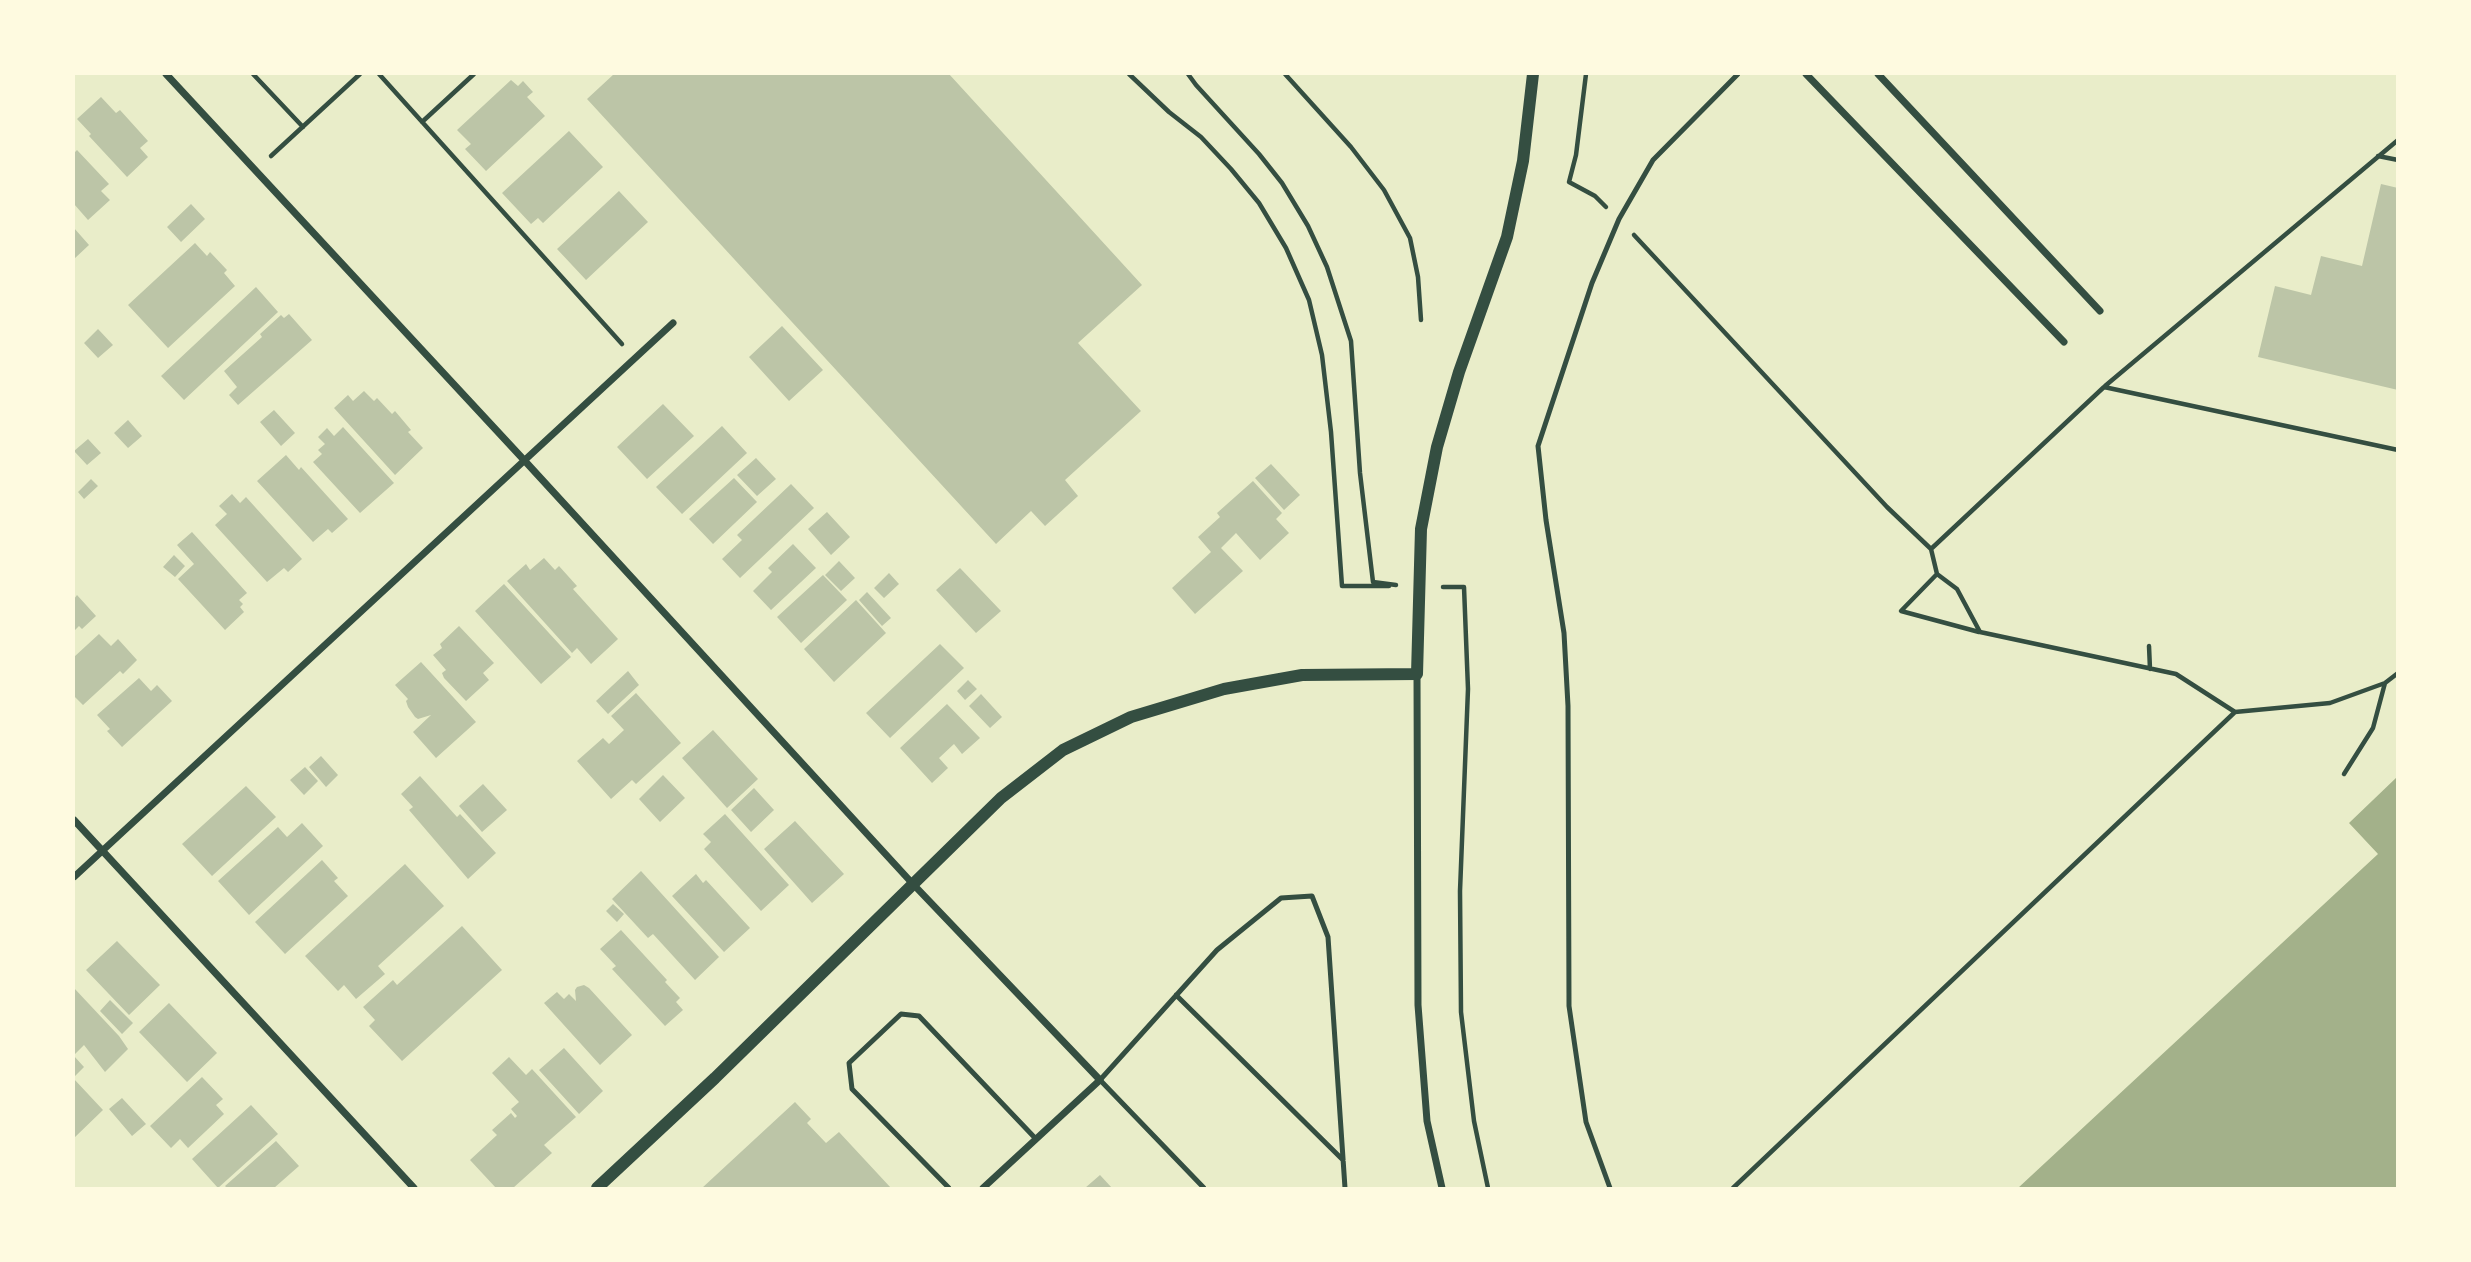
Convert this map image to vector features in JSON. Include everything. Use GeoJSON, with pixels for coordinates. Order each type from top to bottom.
{"type":"FeatureCollection","features":[{"type":"Feature","properties":{"kind":"street"},"geometry":{"type":"LineString","coordinates":[[166,74],[912,883],[1100,1080],[983,1188]]}},
{"type":"Feature","properties":{"kind":"street"},"geometry":{"type":"LineString","coordinates":[[1442,1188],[1427,1121],[1418,1005],[1417,674],[1421,529],[1437,447],[1459,372],[1507,237],[1523,161],[1533,74]]}},
{"type":"Feature","properties":{"kind":"street"},"geometry":{"type":"LineString","coordinates":[[1806,74],[2063,342]]}},
{"type":"Feature","properties":{"kind":"street"},"geometry":{"type":"LineString","coordinates":[[1878,74],[2100,311]]}},
{"type":"Feature","properties":{"kind":"street"},"geometry":{"type":"LineString","coordinates":[[74,877],[673,323]]}},
{"type":"Feature","properties":{"kind":"street"},"geometry":{"type":"LineString","coordinates":[[600,1187],[1000,798],[1063,750],[1131,717],[1224,688],[1302,675],[1417,674]]}},
{"type":"Feature","properties":{"kind":"street"},"geometry":{"type":"LineString","coordinates":[[74,820],[414,1188]]}},
{"type":"Feature","properties":{"kind":"lane"},"geometry":{"type":"LineString","coordinates":[[1610,1188],[1586,1122],[1569,1006],[1568,706],[1565,645],[1538,446],[1592,283],[1619,219],[1653,159],[1738,74]]}},
{"type":"Feature","properties":{"kind":"lane"},"geometry":{"type":"LineString","coordinates":[[1204,1188],[1100,1080],[1217,950],[1281,898],[1312,896],[1328,937],[1345,1188]]}},
{"type":"Feature","properties":{"kind":"lane"},"geometry":{"type":"LineString","coordinates":[[1176,995],[1343,1160]]}},
{"type":"Feature","properties":{"kind":"lane"},"geometry":{"type":"LineString","coordinates":[[949,1188],[852,1089],[849,1063],[901,1014],[919,1016],[1036,1139]]}},
{"type":"Feature","properties":{"kind":"path"},"geometry":{"type":"LineString","coordinates":[[253,74],[303,127]]}},
{"type":"Feature","properties":{"kind":"path"},"geometry":{"type":"LineString","coordinates":[[256,170],[360,74]]}},
{"type":"Feature","properties":{"kind":"path"},"geometry":{"type":"LineString","coordinates":[[379,74],[635,358]]}},
{"type":"Feature","properties":{"kind":"path"},"geometry":{"type":"LineString","coordinates":[[422,122],[474,74]]}},
{"type":"Feature","properties":{"kind":"path"},"geometry":{"type":"LineString","coordinates":[[1129,74],[1169,112],[1201,137],[1259,203],[1286,248],[1309,300],[1322,355],[1331,432],[1342,586],[1464,587],[1468,689],[1460,891],[1461,1012],[1474,1121],[1488,1188]]}},
{"type":"Feature","properties":{"kind":"path"},"geometry":{"type":"LineString","coordinates":[[1188,74],[1282,183],[1308,226],[1328,267],[1351,341],[1360,472],[1373,582],[1418,587]]}},
{"type":"Feature","properties":{"kind":"path"},"geometry":{"type":"LineString","coordinates":[[1284,74],[1351,147],[1384,190],[1410,238],[1418,277],[1422,320]]}},
{"type":"Feature","properties":{"kind":"path"},"geometry":{"type":"LineString","coordinates":[[1586,74],[1576,155],[1569,182],[1595,196],[1619,219],[1887,507],[1931,549],[1937,573],[1957,589],[1980,632]]}},
{"type":"Feature","properties":{"kind":"path"},"geometry":{"type":"LineString","coordinates":[[1931,549],[2105,387],[2398,140]]}},
{"type":"Feature","properties":{"kind":"path"},"geometry":{"type":"LineString","coordinates":[[2378,156],[2398,160]]}},
{"type":"Feature","properties":{"kind":"path"},"geometry":{"type":"LineString","coordinates":[[2105,387],[2398,450]]}},
{"type":"Feature","properties":{"kind":"path"},"geometry":{"type":"LineString","coordinates":[[1937,573],[1901,611],[1980,632],[2176,674],[2235,712]]}},
{"type":"Feature","properties":{"kind":"path"},"geometry":{"type":"LineString","coordinates":[[2149,646],[2150,669]]}},
{"type":"Feature","properties":{"kind":"path"},"geometry":{"type":"LineString","coordinates":[[1733,1188],[2235,712],[2330,703],[2385,683],[2398,673]]}},
{"type":"Feature","properties":{"kind":"path"},"geometry":{"type":"LineString","coordinates":[[2344,774],[2373,728],[2385,683]]}},
{"type":"Feature","properties":{"kind":"shaded area"},"geometry":{"type":"Polygon","coordinates":[[[2397,777],[2397,1188],[2018,1188],[2378,854],[2349,823],[2397,777]]]}},
{"type":"Feature","properties":{"kind":"building"},"geometry":{"type":"Polygon","coordinates":[[[614,74],[949,74],[1142,285],[1078,343],[1141,411],[1065,480],[1078,496],[1045,526],[1031,511],[996,544],[587,99],[614,74]]]}},
{"type":"Feature","properties":{"kind":"building"},"geometry":{"type":"Polygon","coordinates":[[[511,80],[518,86],[523,81],[533,92],[527,97],[545,116],[486,171],[465,149],[471,144],[457,130],[511,80]]]}},
{"type":"Feature","properties":{"kind":"building"},"geometry":{"type":"Polygon","coordinates":[[[101,97],[116,113],[120,110],[148,141],[140,148],[148,157],[127,177],[77,119],[101,97]]]}},
{"type":"Feature","properties":{"kind":"building"},"geometry":{"type":"Polygon","coordinates":[[[569,131],[603,167],[543,223],[538,218],[531,224],[502,193],[569,131]]]}},
{"type":"Feature","properties":{"kind":"building"},"geometry":{"type":"Polygon","coordinates":[[[77,150],[109,184],[101,191],[110,200],[88,220],[74,204],[74,153],[77,150]]]}},
{"type":"Feature","properties":{"kind":"building"},"geometry":{"type":"Polygon","coordinates":[[[2381,184],[2398,188],[2398,390],[2258,357],[2275,286],[2311,295],[2321,256],[2362,266],[2381,184]]]}},
{"type":"Feature","properties":{"kind":"building"},"geometry":{"type":"Polygon","coordinates":[[[619,191],[648,222],[586,280],[557,249],[619,191]]]}},
{"type":"Feature","properties":{"kind":"building"},"geometry":{"type":"Polygon","coordinates":[[[191,204],[205,219],[181,242],[167,227],[191,204]]]}},
{"type":"Feature","properties":{"kind":"building"},"geometry":{"type":"Polygon","coordinates":[[[74,228],[89,245],[74,259],[74,228]]]}},
{"type":"Feature","properties":{"kind":"building"},"geometry":{"type":"Polygon","coordinates":[[[195,243],[207,256],[210,252],[227,270],[224,273],[235,286],[168,348],[128,305],[195,243]]]}},
{"type":"Feature","properties":{"kind":"building"},"geometry":{"type":"Polygon","coordinates":[[[256,287],[278,312],[184,400],[161,376],[256,287]]]}},
{"type":"Feature","properties":{"kind":"building"},"geometry":{"type":"Polygon","coordinates":[[[289,314],[312,340],[238,405],[229,395],[237,387],[224,371],[262,337],[260,334],[281,315],[284,318],[289,314]]]}},
{"type":"Feature","properties":{"kind":"building"},"geometry":{"type":"Polygon","coordinates":[[[782,326],[823,370],[789,401],[749,357],[782,326]]]}},
{"type":"Feature","properties":{"kind":"building"},"geometry":{"type":"Polygon","coordinates":[[[98,329],[113,345],[98,358],[84,343],[98,329]]]}},
{"type":"Feature","properties":{"kind":"building"},"geometry":{"type":"Polygon","coordinates":[[[364,391],[374,401],[377,398],[392,414],[395,411],[411,430],[408,432],[423,448],[395,475],[334,408],[348,395],[353,401],[364,391]]]}},
{"type":"Feature","properties":{"kind":"building"},"geometry":{"type":"Polygon","coordinates":[[[663,404],[694,436],[647,479],[617,447],[663,404]]]}},
{"type":"Feature","properties":{"kind":"building"},"geometry":{"type":"Polygon","coordinates":[[[274,410],[295,433],[281,446],[260,422],[274,410]]]}},
{"type":"Feature","properties":{"kind":"building"},"geometry":{"type":"Polygon","coordinates":[[[128,420],[142,436],[128,448],[114,433],[128,420]]]}},
{"type":"Feature","properties":{"kind":"building"},"geometry":{"type":"Polygon","coordinates":[[[722,426],[747,453],[682,514],[656,487],[722,426]]]}},
{"type":"Feature","properties":{"kind":"building"},"geometry":{"type":"Polygon","coordinates":[[[343,427],[394,483],[360,513],[313,462],[322,454],[318,450],[325,444],[318,437],[327,428],[334,436],[343,427]]]}},
{"type":"Feature","properties":{"kind":"building"},"geometry":{"type":"Polygon","coordinates":[[[88,439],[101,453],[87,465],[74,451],[88,439]]]}},
{"type":"Feature","properties":{"kind":"building"},"geometry":{"type":"Polygon","coordinates":[[[286,455],[299,470],[301,467],[348,519],[332,533],[328,529],[313,542],[257,481],[286,455]]]}},
{"type":"Feature","properties":{"kind":"building"},"geometry":{"type":"Polygon","coordinates":[[[756,458],[776,479],[757,496],[737,475],[756,458]]]}},
{"type":"Feature","properties":{"kind":"building"},"geometry":{"type":"Polygon","coordinates":[[[1271,464],[1300,495],[1284,510],[1255,478],[1271,464]]]}},
{"type":"Feature","properties":{"kind":"building"},"geometry":{"type":"Polygon","coordinates":[[[734,478],[757,502],[713,544],[689,519],[734,478]]]}},
{"type":"Feature","properties":{"kind":"building"},"geometry":{"type":"Polygon","coordinates":[[[91,479],[98,486],[84,499],[78,492],[91,479]]]}},
{"type":"Feature","properties":{"kind":"building"},"geometry":{"type":"Polygon","coordinates":[[[1253,481],[1282,513],[1276,519],[1289,533],[1260,560],[1236,533],[1221,548],[1243,571],[1195,614],[1172,588],[1211,552],[1198,537],[1220,517],[1217,513],[1253,481]]]}},
{"type":"Feature","properties":{"kind":"building"},"geometry":{"type":"Polygon","coordinates":[[[791,484],[814,508],[740,578],[722,559],[742,540],[737,535],[791,484]]]}},
{"type":"Feature","properties":{"kind":"building"},"geometry":{"type":"Polygon","coordinates":[[[232,494],[240,503],[246,497],[302,559],[288,572],[284,568],[267,582],[215,525],[227,514],[219,506],[232,494]]]}},
{"type":"Feature","properties":{"kind":"building"},"geometry":{"type":"Polygon","coordinates":[[[827,512],[850,537],[831,555],[808,529],[827,512]]]}},
{"type":"Feature","properties":{"kind":"building"},"geometry":{"type":"Polygon","coordinates":[[[192,532],[247,593],[239,600],[243,604],[240,607],[244,612],[225,630],[178,579],[194,564],[177,545],[192,532]]]}},
{"type":"Feature","properties":{"kind":"building"},"geometry":{"type":"Polygon","coordinates":[[[793,544],[816,568],[771,610],[753,591],[772,572],[768,568],[793,544]]]}},
{"type":"Feature","properties":{"kind":"building"},"geometry":{"type":"Polygon","coordinates":[[[174,555],[185,566],[175,577],[163,567],[174,555]]]}},
{"type":"Feature","properties":{"kind":"building"},"geometry":{"type":"Polygon","coordinates":[[[544,558],[555,570],[559,566],[577,586],[573,589],[618,639],[591,664],[577,648],[572,653],[507,581],[526,564],[530,570],[544,558]]]}},
{"type":"Feature","properties":{"kind":"building"},"geometry":{"type":"Polygon","coordinates":[[[839,561],[855,578],[841,591],[825,575],[839,561]]]}},
{"type":"Feature","properties":{"kind":"building"},"geometry":{"type":"Polygon","coordinates":[[[960,568],[1001,611],[976,633],[936,590],[960,568]]]}},
{"type":"Feature","properties":{"kind":"building"},"geometry":{"type":"Polygon","coordinates":[[[889,573],[899,584],[884,598],[874,588],[889,573]]]}},
{"type":"Feature","properties":{"kind":"building"},"geometry":{"type":"Polygon","coordinates":[[[823,575],[847,600],[801,643],[777,617],[823,575]]]}},
{"type":"Feature","properties":{"kind":"building"},"geometry":{"type":"Polygon","coordinates":[[[504,584],[571,657],[541,684],[475,611],[504,584]]]}},
{"type":"Feature","properties":{"kind":"building"},"geometry":{"type":"Polygon","coordinates":[[[867,592],[891,618],[882,626],[859,600],[867,592]]]}},
{"type":"Feature","properties":{"kind":"building"},"geometry":{"type":"Polygon","coordinates":[[[77,595],[96,616],[82,629],[79,626],[74,631],[74,599],[77,595]]]}},
{"type":"Feature","properties":{"kind":"building"},"geometry":{"type":"Polygon","coordinates":[[[856,600],[886,633],[834,682],[804,649],[856,600]]]}},
{"type":"Feature","properties":{"kind":"building"},"geometry":{"type":"Polygon","coordinates":[[[459,626],[494,663],[483,673],[489,680],[466,701],[444,678],[442,673],[446,670],[433,655],[442,648],[440,644],[459,626]]]}},
{"type":"Feature","properties":{"kind":"building"},"geometry":{"type":"Polygon","coordinates":[[[99,634],[111,646],[118,639],[137,660],[123,674],[120,671],[83,705],[74,696],[74,657],[99,634]]]}},
{"type":"Feature","properties":{"kind":"building"},"geometry":{"type":"Polygon","coordinates":[[[940,644],[964,668],[890,738],[866,713],[940,644]]]}},
{"type":"Feature","properties":{"kind":"building"},"geometry":{"type":"Polygon","coordinates":[[[421,662],[476,722],[436,758],[413,732],[431,715],[418,719],[415,717],[408,707],[408,699],[395,685],[421,662]]]}},
{"type":"Feature","properties":{"kind":"building"},"geometry":{"type":"Polygon","coordinates":[[[628,671],[639,685],[608,714],[596,701],[628,671]]]}},
{"type":"Feature","properties":{"kind":"building"},"geometry":{"type":"Polygon","coordinates":[[[139,678],[151,691],[157,685],[172,701],[122,747],[97,715],[139,678]]]}},
{"type":"Feature","properties":{"kind":"building"},"geometry":{"type":"Polygon","coordinates":[[[968,680],[977,689],[965,700],[957,691],[968,680]]]}},
{"type":"Feature","properties":{"kind":"building"},"geometry":{"type":"Polygon","coordinates":[[[636,693],[681,743],[636,784],[632,780],[611,799],[577,761],[603,738],[609,744],[624,730],[611,716],[636,693]]]}},
{"type":"Feature","properties":{"kind":"building"},"geometry":{"type":"Polygon","coordinates":[[[981,694],[1002,717],[990,728],[969,706],[981,694]]]}},
{"type":"Feature","properties":{"kind":"building"},"geometry":{"type":"Polygon","coordinates":[[[947,704],[980,738],[962,754],[954,744],[939,758],[948,768],[932,783],[900,748],[947,704]]]}},
{"type":"Feature","properties":{"kind":"building"},"geometry":{"type":"Polygon","coordinates":[[[713,730],[758,779],[727,808],[682,758],[713,730]]]}},
{"type":"Feature","properties":{"kind":"building"},"geometry":{"type":"Polygon","coordinates":[[[321,756],[338,775],[326,787],[309,767],[321,756]]]}},
{"type":"Feature","properties":{"kind":"building"},"geometry":{"type":"Polygon","coordinates":[[[305,767],[318,781],[304,795],[290,780],[305,767]]]}},
{"type":"Feature","properties":{"kind":"building"},"geometry":{"type":"Polygon","coordinates":[[[663,775],[685,798],[660,822],[639,799],[663,775]]]}},
{"type":"Feature","properties":{"kind":"building"},"geometry":{"type":"Polygon","coordinates":[[[420,776],[457,817],[460,814],[496,853],[468,879],[409,810],[413,807],[401,794],[420,776]]]}},
{"type":"Feature","properties":{"kind":"building"},"geometry":{"type":"Polygon","coordinates":[[[483,784],[507,810],[482,832],[459,806],[483,784]]]}},
{"type":"Feature","properties":{"kind":"building"},"geometry":{"type":"Polygon","coordinates":[[[246,786],[276,817],[212,876],[182,844],[246,786]]]}},
{"type":"Feature","properties":{"kind":"building"},"geometry":{"type":"Polygon","coordinates":[[[754,788],[774,810],[751,832],[731,810],[754,788]]]}},
{"type":"Feature","properties":{"kind":"building"},"geometry":{"type":"Polygon","coordinates":[[[725,814],[789,885],[761,911],[704,849],[711,842],[703,834],[725,814]]]}},
{"type":"Feature","properties":{"kind":"building"},"geometry":{"type":"Polygon","coordinates":[[[795,821],[844,874],[812,903],[764,849],[795,821]]]}},
{"type":"Feature","properties":{"kind":"building"},"geometry":{"type":"Polygon","coordinates":[[[302,823],[323,846],[249,915],[218,881],[278,827],[287,837],[302,823]]]}},
{"type":"Feature","properties":{"kind":"building"},"geometry":{"type":"Polygon","coordinates":[[[322,860],[338,878],[334,881],[348,896],[285,954],[255,922],[322,860]]]}},
{"type":"Feature","properties":{"kind":"building"},"geometry":{"type":"Polygon","coordinates":[[[405,864],[444,906],[378,966],[385,974],[356,999],[344,985],[338,991],[305,956],[405,864]]]}},
{"type":"Feature","properties":{"kind":"building"},"geometry":{"type":"Polygon","coordinates":[[[641,871],[719,957],[695,980],[653,934],[648,938],[612,899],[641,871]]]}},
{"type":"Feature","properties":{"kind":"building"},"geometry":{"type":"Polygon","coordinates":[[[696,874],[703,883],[706,880],[750,928],[724,952],[672,896],[696,874]]]}},
{"type":"Feature","properties":{"kind":"building"},"geometry":{"type":"Polygon","coordinates":[[[613,904],[624,914],[617,922],[606,911],[613,904]]]}},
{"type":"Feature","properties":{"kind":"building"},"geometry":{"type":"Polygon","coordinates":[[[462,926],[502,970],[402,1061],[369,1026],[375,1020],[363,1007],[393,980],[397,985],[462,926]]]}},
{"type":"Feature","properties":{"kind":"building"},"geometry":{"type":"Polygon","coordinates":[[[621,930],[680,998],[676,1002],[683,1010],[665,1026],[612,969],[616,966],[600,949],[621,930]]]}},
{"type":"Feature","properties":{"kind":"building"},"geometry":{"type":"Polygon","coordinates":[[[117,941],[160,985],[129,1015],[86,970],[117,941]]]}},
{"type":"Feature","properties":{"kind":"building"},"geometry":{"type":"Polygon","coordinates":[[[584,985],[632,1035],[600,1065],[544,1003],[557,992],[564,999],[569,994],[576,1001],[575,990],[584,985]]]}},
{"type":"Feature","properties":{"kind":"building"},"geometry":{"type":"Polygon","coordinates":[[[74,988],[128,1049],[105,1072],[84,1045],[75,1054],[74,1052],[74,988]]]}},
{"type":"Feature","properties":{"kind":"building"},"geometry":{"type":"Polygon","coordinates":[[[110,1000],[133,1023],[122,1034],[100,1011],[110,1000]]]}},
{"type":"Feature","properties":{"kind":"building"},"geometry":{"type":"Polygon","coordinates":[[[169,1003],[217,1053],[187,1082],[139,1032],[169,1003]]]}},
{"type":"Feature","properties":{"kind":"building"},"geometry":{"type":"Polygon","coordinates":[[[564,1048],[603,1091],[579,1114],[539,1070],[564,1048]]]}},
{"type":"Feature","properties":{"kind":"building"},"geometry":{"type":"Polygon","coordinates":[[[74,1056],[84,1067],[74,1077],[74,1056]]]}},
{"type":"Feature","properties":{"kind":"building"},"geometry":{"type":"Polygon","coordinates":[[[509,1057],[526,1075],[532,1069],[576,1117],[544,1145],[552,1153],[513,1188],[496,1188],[470,1160],[497,1135],[492,1130],[511,1113],[515,1118],[517,1116],[511,1109],[519,1102],[492,1073],[509,1057]]]}},
{"type":"Feature","properties":{"kind":"building"},"geometry":{"type":"Polygon","coordinates":[[[202,1077],[223,1099],[216,1105],[224,1114],[188,1148],[180,1139],[171,1148],[150,1126],[202,1077]]]}},
{"type":"Feature","properties":{"kind":"building"},"geometry":{"type":"Polygon","coordinates":[[[74,1079],[103,1110],[74,1138],[74,1079]]]}},
{"type":"Feature","properties":{"kind":"building"},"geometry":{"type":"Polygon","coordinates":[[[122,1098],[146,1124],[132,1136],[109,1109],[122,1098]]]}},
{"type":"Feature","properties":{"kind":"building"},"geometry":{"type":"Polygon","coordinates":[[[795,1102],[811,1119],[807,1123],[826,1143],[839,1132],[891,1188],[702,1188],[795,1102]]]}},
{"type":"Feature","properties":{"kind":"building"},"geometry":{"type":"Polygon","coordinates":[[[251,1105],[278,1134],[218,1188],[192,1159],[251,1105]]]}},
{"type":"Feature","properties":{"kind":"building"},"geometry":{"type":"Polygon","coordinates":[[[276,1141],[299,1166],[274,1188],[225,1186],[276,1141]]]}},
{"type":"Feature","properties":{"kind":"building"},"geometry":{"type":"Polygon","coordinates":[[[1100,1175],[1112,1188],[1085,1188],[1100,1175]]]}}]}
